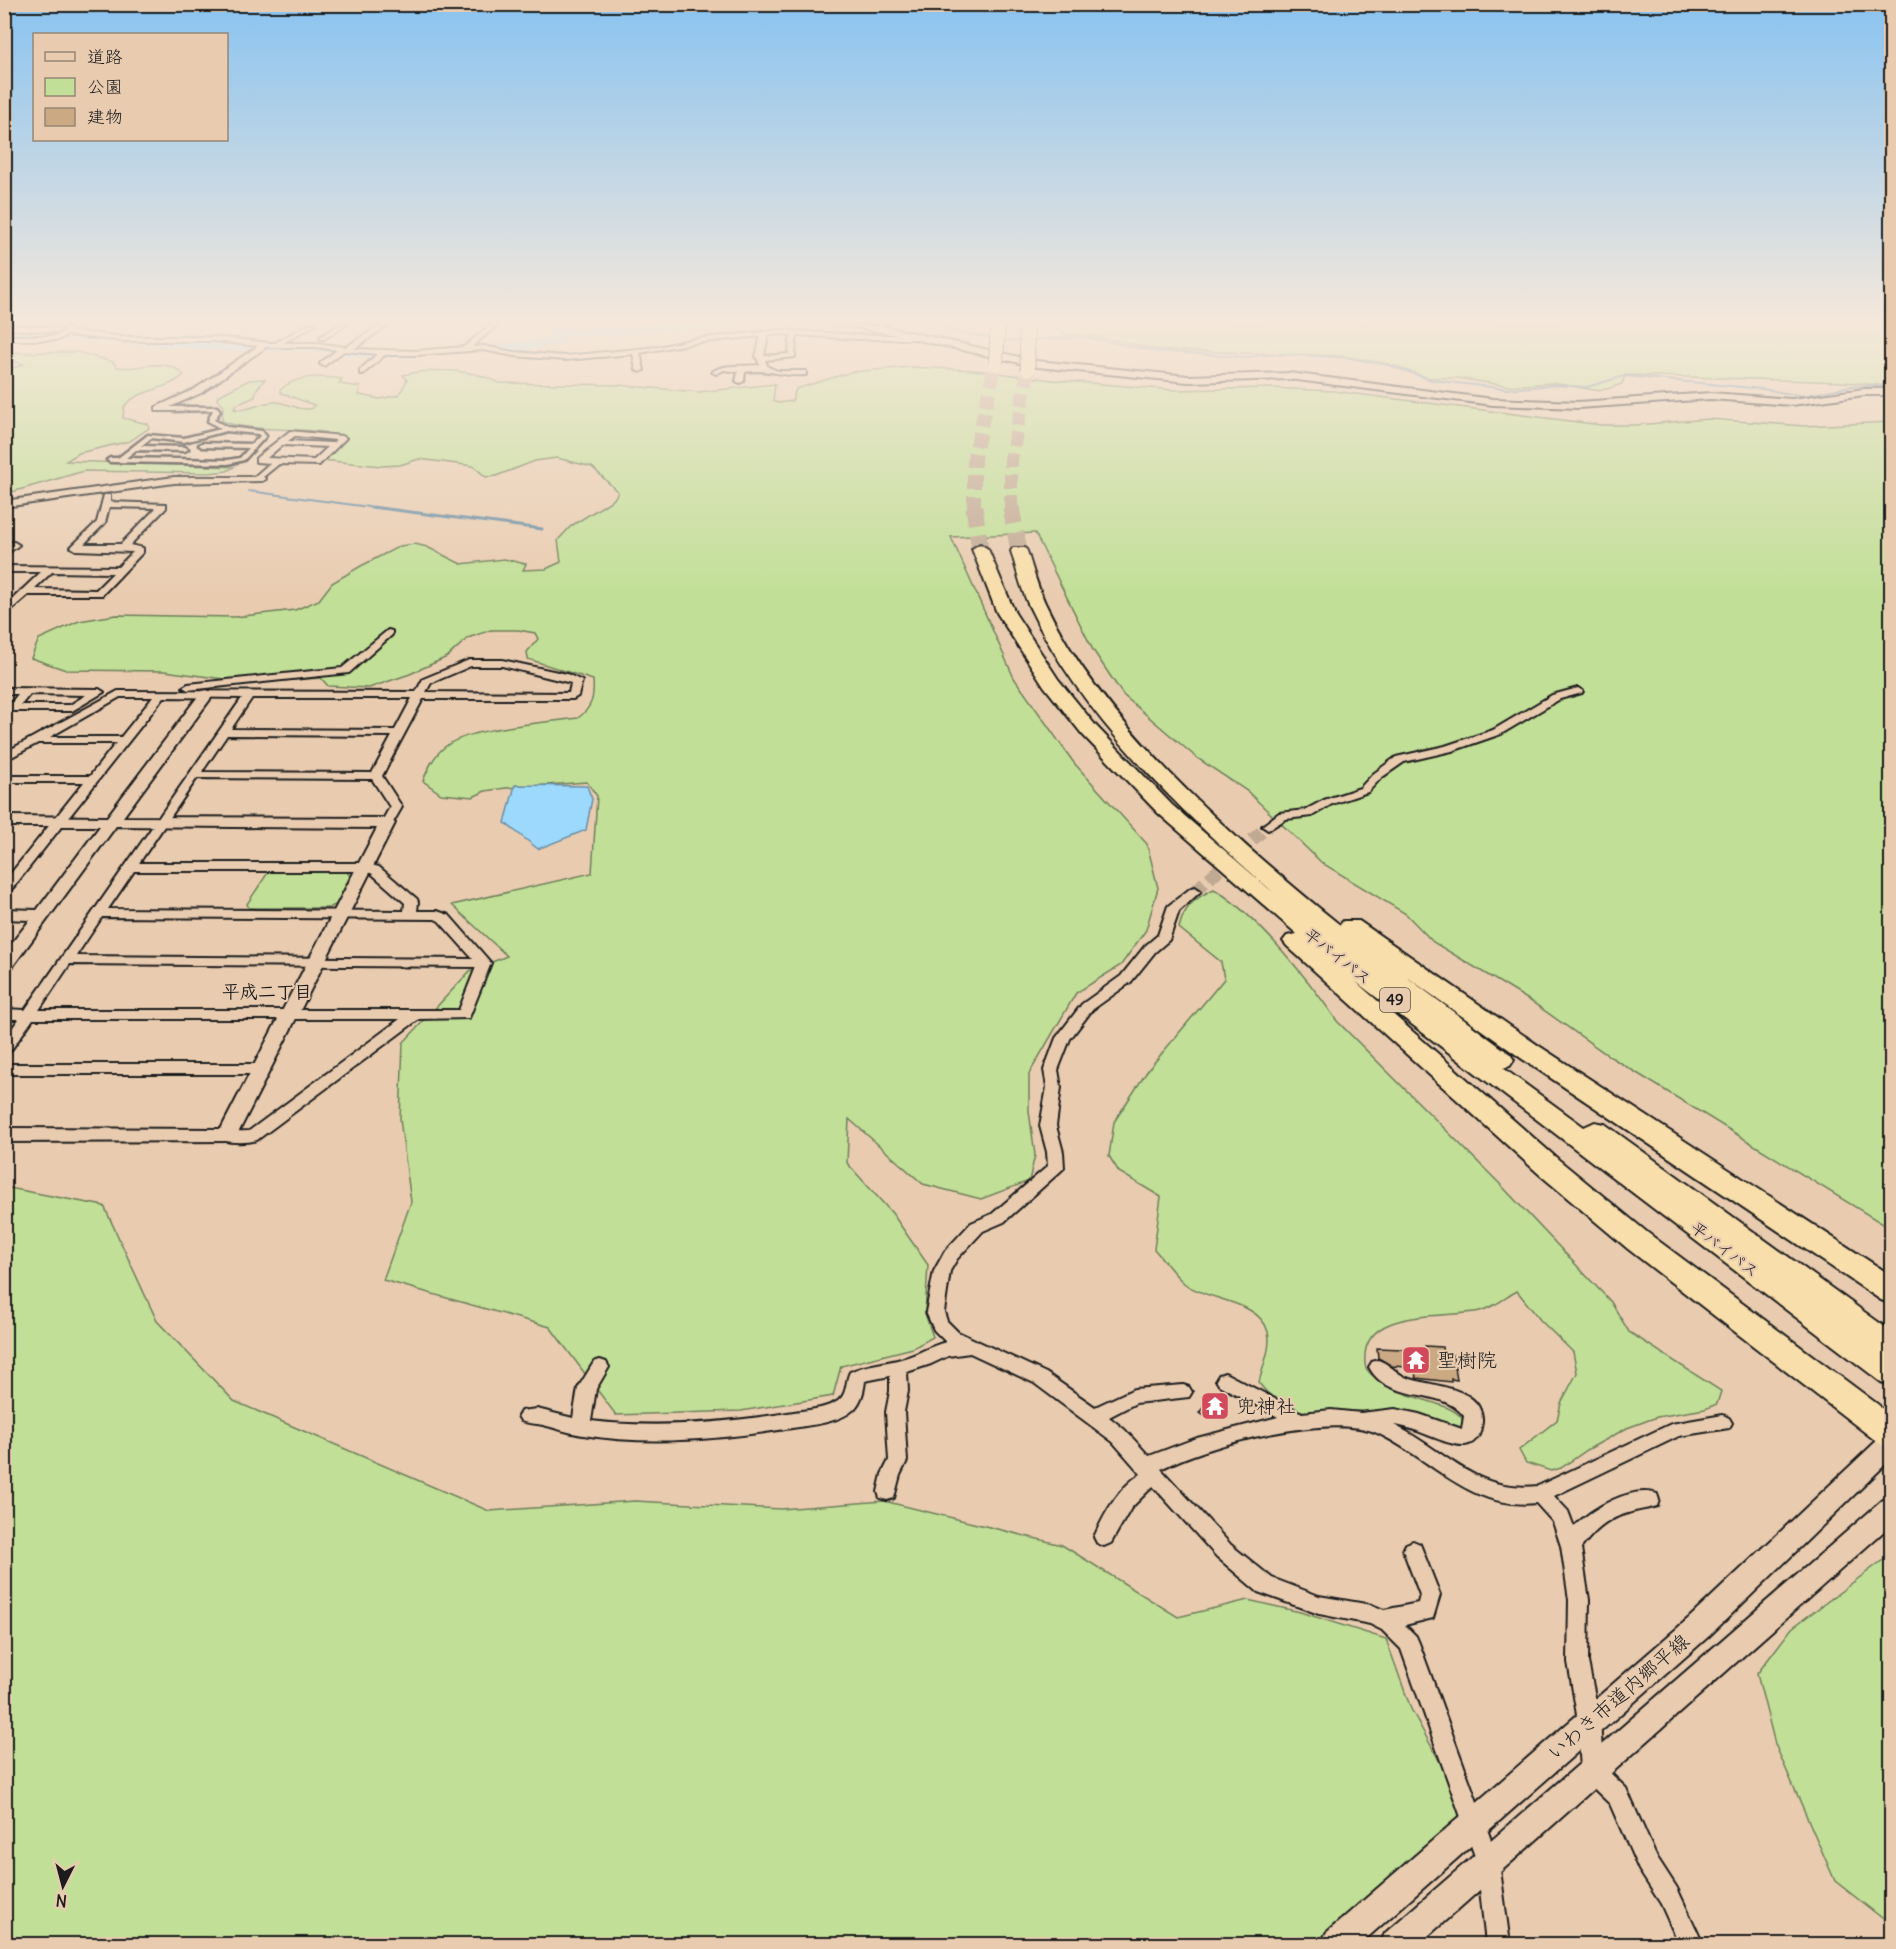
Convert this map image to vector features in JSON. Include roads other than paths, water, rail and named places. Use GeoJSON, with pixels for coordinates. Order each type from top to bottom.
{"type":"FeatureCollection","features":[{"type":"Feature","properties":{"kind":"highway","name":"平バイパス"},"geometry":{"type":"LineString","coordinates":[[980,549],[1006,613],[1051,682],[1125,770],[1197,838],[1269,901],[1443,1037],[1892,1373]]}},
{"type":"Feature","properties":{"kind":"highway","name":"平バイパス"},"geometry":{"type":"LineString","coordinates":[[1019,551],[1034,598],[1094,697],[1147,760],[1224,836],[1368,959],[1595,1131],[1892,1348]]}},
{"type":"Feature","properties":{"kind":"highway"},"geometry":{"type":"LineString","coordinates":[[1051,682],[1111,763],[1159,816],[1255,905],[1549,1167],[1638,1241],[1892,1434]]}},
{"type":"Feature","properties":{"kind":"highway"},"geometry":{"type":"LineString","coordinates":[[1147,760],[1264,859],[1434,985],[1892,1292]]}},
{"type":"Feature","properties":{"kind":"street"},"geometry":{"type":"LineString","coordinates":[[214,415],[211,420],[226,429]]}},
{"type":"Feature","properties":{"kind":"street"},"geometry":{"type":"LineString","coordinates":[[110,460],[228,462],[242,459],[263,437],[260,432],[226,429],[184,440],[150,436],[120,460]]}},
{"type":"Feature","properties":{"kind":"street"},"geometry":{"type":"LineString","coordinates":[[4,504],[185,479],[259,479],[277,461],[316,463],[342,438],[293,433],[259,460],[277,461]]}},
{"type":"Feature","properties":{"kind":"street"},"geometry":{"type":"LineString","coordinates":[[202,445],[255,446]]}},
{"type":"Feature","properties":{"kind":"street"},"geometry":{"type":"LineString","coordinates":[[135,448],[185,449]]}},
{"type":"Feature","properties":{"kind":"street"},"geometry":{"type":"LineString","coordinates":[[27,592],[99,593],[140,550],[123,547],[76,547],[101,523],[109,489]]}},
{"type":"Feature","properties":{"kind":"street"},"geometry":{"type":"LineString","coordinates":[[105,504],[163,506],[123,547]]}},
{"type":"Feature","properties":{"kind":"street"},"geometry":{"type":"LineString","coordinates":[[4,544],[14,544],[4,553]]}},
{"type":"Feature","properties":{"kind":"street"},"geometry":{"type":"LineString","coordinates":[[4,569],[120,570]]}},
{"type":"Feature","properties":{"kind":"street"},"geometry":{"type":"LineString","coordinates":[[4,613],[50,569]]}},
{"type":"Feature","properties":{"kind":"street"},"geometry":{"type":"LineString","coordinates":[[4,758],[125,689],[189,687],[345,671],[388,633]]}},
{"type":"Feature","properties":{"kind":"street"},"geometry":{"type":"LineString","coordinates":[[118,694],[419,694],[573,696],[577,681],[516,664],[470,663],[427,681],[419,694],[376,776]]}},
{"type":"Feature","properties":{"kind":"street"},"geometry":{"type":"LineString","coordinates":[[4,691],[27,691],[63,692],[99,692],[72,708],[12,708],[27,691]]}},
{"type":"Feature","properties":{"kind":"street"},"geometry":{"type":"LineString","coordinates":[[1268,826],[1283,816],[1308,813],[1328,802],[1364,790],[1377,776],[1400,759],[1478,740],[1497,732],[1556,697],[1578,691]]}},
{"type":"Feature","properties":{"kind":"street"},"geometry":{"type":"LineString","coordinates":[[4,891],[161,694]]}},
{"type":"Feature","properties":{"kind":"street"},"geometry":{"type":"LineString","coordinates":[[4,966],[207,694]]}},
{"type":"Feature","properties":{"kind":"street"},"geometry":{"type":"LineString","coordinates":[[4,1050],[249,695]]}},
{"type":"Feature","properties":{"kind":"street"},"geometry":{"type":"LineString","coordinates":[[224,732],[400,733]]}},
{"type":"Feature","properties":{"kind":"street"},"geometry":{"type":"LineString","coordinates":[[39,740],[124,740]]}},
{"type":"Feature","properties":{"kind":"street"},"geometry":{"type":"LineString","coordinates":[[194,775],[376,776]]}},
{"type":"Feature","properties":{"kind":"street"},"geometry":{"type":"LineString","coordinates":[[227,1136],[396,807],[376,776]]}},
{"type":"Feature","properties":{"kind":"street"},"geometry":{"type":"LineString","coordinates":[[4,779],[93,779]]}},
{"type":"Feature","properties":{"kind":"street"},"geometry":{"type":"LineString","coordinates":[[4,821],[387,823]]}},
{"type":"Feature","properties":{"kind":"street"},"geometry":{"type":"LineString","coordinates":[[131,867],[364,867],[375,870],[412,902],[410,914]]}},
{"type":"Feature","properties":{"kind":"street"},"geometry":{"type":"LineString","coordinates":[[1195,891],[1173,909],[1164,937],[1150,949],[1126,979],[1087,1007],[1063,1038],[1051,1070],[1054,1087],[1048,1126],[1055,1152],[1053,1173],[998,1218],[976,1227],[951,1255],[942,1271],[935,1312],[940,1325],[952,1337],[1040,1378],[1119,1436],[1224,1551],[1265,1585],[1319,1605],[1356,1611],[1383,1620],[1409,1643],[1418,1662],[1432,1712],[1476,1824],[1488,1862],[1498,1944]]}},
{"type":"Feature","properties":{"kind":"street"},"geometry":{"type":"LineString","coordinates":[[99,913],[437,915],[444,918],[484,963]]}},
{"type":"Feature","properties":{"kind":"street"},"geometry":{"type":"LineString","coordinates":[[4,914],[43,915]]}},
{"type":"Feature","properties":{"kind":"street"},"geometry":{"type":"LineString","coordinates":[[66,960],[484,963]]}},
{"type":"Feature","properties":{"kind":"street"},"geometry":{"type":"LineString","coordinates":[[4,1014],[464,1016],[484,963]]}},
{"type":"Feature","properties":{"kind":"street"},"geometry":{"type":"LineString","coordinates":[[4,1135],[252,1136],[417,1014]]}},
{"type":"Feature","properties":{"kind":"street"},"geometry":{"type":"LineString","coordinates":[[4,1069],[261,1069]]}},
{"type":"Feature","properties":{"kind":"street"},"geometry":{"type":"LineString","coordinates":[[527,1416],[540,1415],[581,1426],[646,1433],[681,1432],[790,1421],[843,1408],[855,1394],[856,1377],[866,1372],[898,1368],[945,1349],[970,1346]]}},
{"type":"Feature","properties":{"kind":"street"},"geometry":{"type":"LineString","coordinates":[[581,1426],[587,1388],[600,1367]]}},
{"type":"Feature","properties":{"kind":"street"},"geometry":{"type":"LineString","coordinates":[[1360,1420],[1386,1416],[1408,1418],[1458,1438],[1467,1437],[1472,1430],[1473,1414],[1466,1404],[1403,1385],[1383,1374],[1378,1367]]}},
{"type":"Feature","properties":{"kind":"street"},"geometry":{"type":"LineString","coordinates":[[887,1492],[891,1474],[898,1461],[895,1412],[899,1391],[898,1368]]}},
{"type":"Feature","properties":{"kind":"street"},"geometry":{"type":"LineString","coordinates":[[1225,1380],[1298,1419]]}},
{"type":"Feature","properties":{"kind":"street"},"geometry":{"type":"LineString","coordinates":[[1094,1416],[1134,1396],[1184,1392]]}},
{"type":"Feature","properties":{"kind":"street"},"geometry":{"type":"LineString","coordinates":[[1104,1537],[1124,1502],[1150,1472],[1175,1451],[1298,1419],[1339,1417],[1360,1420],[1388,1430],[1426,1451],[1445,1468],[1478,1485],[1502,1493],[1526,1497],[1540,1494],[1677,1429],[1723,1423]]}},
{"type":"Feature","properties":{"kind":"street","name":"いわき市道内郷平線"},"geometry":{"type":"LineString","coordinates":[[1337,1944],[1699,1627],[1892,1442]]}},
{"type":"Feature","properties":{"kind":"street"},"geometry":{"type":"LineString","coordinates":[[1540,1494],[1561,1516],[1571,1546],[1580,1600],[1578,1662],[1589,1721],[1592,1771],[1618,1796],[1647,1862],[1669,1896],[1691,1944]]}},
{"type":"Feature","properties":{"kind":"street"},"geometry":{"type":"LineString","coordinates":[[1571,1546],[1586,1524],[1599,1516],[1650,1500]]}},
{"type":"Feature","properties":{"kind":"street"},"geometry":{"type":"LineString","coordinates":[[1396,1944],[1892,1508]]}},
{"type":"Feature","properties":{"kind":"street"},"geometry":{"type":"LineString","coordinates":[[1383,1620],[1426,1611],[1430,1595],[1413,1550]]}},
{"type":"Feature","properties":{"kind":"water"},"geometry":{"type":"Polygon","coordinates":[[[515,785],[587,786],[592,799],[586,830],[538,849],[505,823],[515,785]]]}},
{"type":"Feature","properties":{"kind":"waterway"},"geometry":{"type":"LineString","coordinates":[[249,491],[384,509]]}},
{"type":"Feature","properties":{"kind":"waterway"},"geometry":{"type":"LineString","coordinates":[[372,507],[542,529]]}},
{"type":"Feature","properties":{"kind":"tunnel"},"geometry":{"type":"LineString","coordinates":[[974,507],[974,458],[984,415]]}},
{"type":"Feature","properties":{"kind":"tunnel"},"geometry":{"type":"LineString","coordinates":[[1011,507],[1011,460],[1020,415]]}},
{"type":"Feature","properties":{"kind":"tunnel"},"geometry":{"type":"LineString","coordinates":[[974,507],[980,549]]}},
{"type":"Feature","properties":{"kind":"tunnel"},"geometry":{"type":"LineString","coordinates":[[1011,507],[1019,551]]}},
{"type":"Feature","properties":{"kind":"tunnel"},"geometry":{"type":"LineString","coordinates":[[1195,891],[1268,826]]}},
{"type":"Feature","properties":{"kind":"place","name":"聖樹院"},"geometry":{"type":"Point","coordinates":[1416,1360]}},
{"type":"Feature","properties":{"kind":"place","name":"兜神社"},"geometry":{"type":"Point","coordinates":[1215,1406]}},
{"type":"Feature","properties":{"kind":"district","name":"平成二丁目"},"geometry":{"type":"Point","coordinates":[267,992]}}]}
